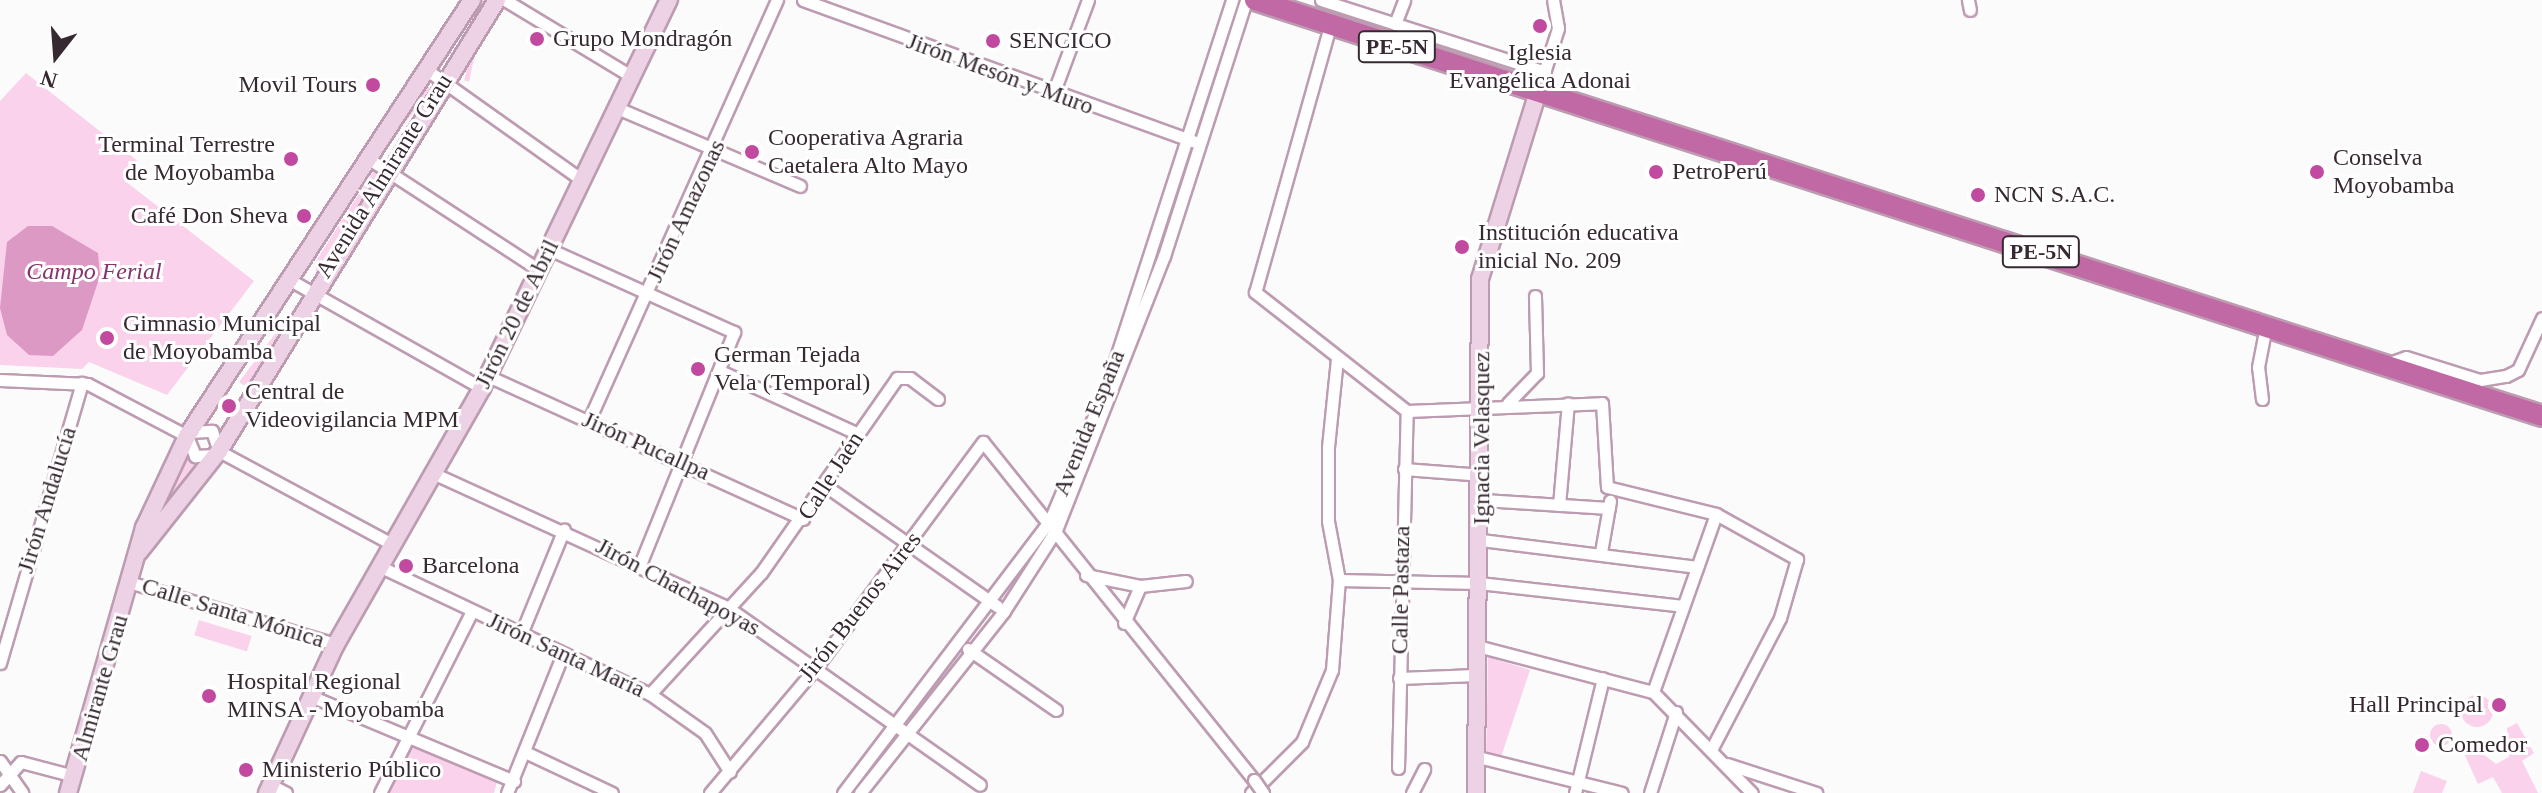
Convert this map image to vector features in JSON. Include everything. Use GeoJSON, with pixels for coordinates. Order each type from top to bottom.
{"type":"FeatureCollection","features":[{"type":"Feature","properties":{"kind":"highway","name":"PE-5N"},"geometry":{"type":"LineString","coordinates":[[1265,1],[1330,26],[2542,416]]}},
{"type":"Feature","properties":{"kind":"main road","name":"Avenida Almirante Grau"},"geometry":{"type":"LineString","coordinates":[[129,582],[187,436],[472,0]]}},
{"type":"Feature","properties":{"kind":"main road","name":"Avenida Almirante Grau"},"geometry":{"type":"LineString","coordinates":[[139,552],[219,451],[309,294],[497,0]]}},
{"type":"Feature","properties":{"kind":"main road","name":"Jirón 20 de Abril"},"geometry":{"type":"LineString","coordinates":[[275,790],[336,644],[392,544],[437,475],[669,0]]}},
{"type":"Feature","properties":{"kind":"main road","name":"Ignacia Velasquez"},"geometry":{"type":"LineString","coordinates":[[1476,793],[1476,675],[1481,647],[1479,583],[1484,475],[1480,279],[1538,92]]}},
{"type":"Feature","properties":{"kind":"main road","name":"Almirante Grau"},"geometry":{"type":"LineString","coordinates":[[68,793],[129,582]]}},
{"type":"Feature","properties":{"kind":"street"},"geometry":{"type":"LineString","coordinates":[[505,0],[631,76]]}},
{"type":"Feature","properties":{"kind":"street","name":"Jirón Amazonas"},"geometry":{"type":"LineString","coordinates":[[589,420],[713,153],[777,0]]}},
{"type":"Feature","properties":{"kind":"street","name":"Jirón Mesón y Muro"},"geometry":{"type":"LineString","coordinates":[[803,0],[1053,94],[1194,141]]}},
{"type":"Feature","properties":{"kind":"street"},"geometry":{"type":"LineString","coordinates":[[1053,94],[1088,0]]}},
{"type":"Feature","properties":{"kind":"street","name":"Avenida España"},"geometry":{"type":"LineString","coordinates":[[843,793],[903,730],[1004,611],[1053,525],[1116,389],[1194,141],[1232,0]]}},
{"type":"Feature","properties":{"kind":"street","name":"Avenida España"},"geometry":{"type":"LineString","coordinates":[[1194,141],[1246,0]]}},
{"type":"Feature","properties":{"kind":"street"},"geometry":{"type":"LineString","coordinates":[[1395,24],[1404,0]]}},
{"type":"Feature","properties":{"kind":"street"},"geometry":{"type":"LineString","coordinates":[[1538,92],[1559,18],[1554,2],[1541,0]]}},
{"type":"Feature","properties":{"kind":"street"},"geometry":{"type":"LineString","coordinates":[[1326,1],[1545,72]]}},
{"type":"Feature","properties":{"kind":"street"},"geometry":{"type":"LineString","coordinates":[[1330,26],[1254,290],[1337,359],[1407,411],[1508,403],[1603,405],[1605,484],[1613,489],[1716,514],[1791,555],[1798,570],[1712,748]]}},
{"type":"Feature","properties":{"kind":"street"},"geometry":{"type":"LineString","coordinates":[[427,70],[582,180]]}},
{"type":"Feature","properties":{"kind":"street"},"geometry":{"type":"LineString","coordinates":[[615,107],[713,153],[800,186]]}},
{"type":"Feature","properties":{"kind":"street"},"geometry":{"type":"LineString","coordinates":[[369,159],[539,270]]}},
{"type":"Feature","properties":{"kind":"street"},"geometry":{"type":"LineString","coordinates":[[549,249],[734,332],[641,562]]}},
{"type":"Feature","properties":{"kind":"street","name":"Jirón Pucallpa"},"geometry":{"type":"LineString","coordinates":[[290,280],[309,294],[485,382],[589,420],[803,519]]}},
{"type":"Feature","properties":{"kind":"street"},"geometry":{"type":"LineString","coordinates":[[1508,403],[1537,373],[1535,296]]}},
{"type":"Feature","properties":{"kind":"street"},"geometry":{"type":"LineString","coordinates":[[2384,365],[2406,357],[2480,380],[2506,376],[2518,370],[2542,318]]}},
{"type":"Feature","properties":{"kind":"street"},"geometry":{"type":"LineString","coordinates":[[2262,399],[2258,367],[2266,326]]}},
{"type":"Feature","properties":{"kind":"street"},"geometry":{"type":"LineString","coordinates":[[1251,793],[1302,742],[1332,670],[1339,580],[1328,521],[1337,359]]}},
{"type":"Feature","properties":{"kind":"street"},"geometry":{"type":"LineString","coordinates":[[720,371],[858,434]]}},
{"type":"Feature","properties":{"kind":"street","name":"Calle Jaén"},"geometry":{"type":"LineString","coordinates":[[650,694],[803,519],[901,375],[938,399]]}},
{"type":"Feature","properties":{"kind":"street"},"geometry":{"type":"LineString","coordinates":[[0,380],[82,383],[187,436],[199,458],[219,451]]}},
{"type":"Feature","properties":{"kind":"street","name":"Jirón Andalucía"},"geometry":{"type":"LineString","coordinates":[[0,663],[82,383]]}},
{"type":"Feature","properties":{"kind":"street"},"geometry":{"type":"LineString","coordinates":[[1559,505],[1568,403]]}},
{"type":"Feature","properties":{"kind":"street","name":"Calle Pastaza"},"geometry":{"type":"LineString","coordinates":[[1398,768],[1407,411]]}},
{"type":"Feature","properties":{"kind":"street"},"geometry":{"type":"LineString","coordinates":[[187,436],[206,428],[219,451],[392,544]]}},
{"type":"Feature","properties":{"kind":"street","name":"Jirón Buenos Aires"},"geometry":{"type":"LineString","coordinates":[[710,793],[817,666],[986,442],[1053,525]]}},
{"type":"Feature","properties":{"kind":"street"},"geometry":{"type":"LineString","coordinates":[[1404,469],[1484,475]]}},
{"type":"Feature","properties":{"kind":"street","name":"Jirón Chachapoyas"},"geometry":{"type":"LineString","coordinates":[[437,475],[641,562],[727,607],[817,666],[980,785]]}},
{"type":"Feature","properties":{"kind":"street"},"geometry":{"type":"LineString","coordinates":[[827,487],[1004,611]]}},
{"type":"Feature","properties":{"kind":"street"},"geometry":{"type":"LineString","coordinates":[[1601,552],[1613,489]]}},
{"type":"Feature","properties":{"kind":"street"},"geometry":{"type":"LineString","coordinates":[[1483,500],[1609,508]]}},
{"type":"Feature","properties":{"kind":"street"},"geometry":{"type":"LineString","coordinates":[[1653,692],[1716,514]]}},
{"type":"Feature","properties":{"kind":"street"},"geometry":{"type":"LineString","coordinates":[[1053,525],[1086,575],[1263,793]]}},
{"type":"Feature","properties":{"kind":"street","name":"Avenida España"},"geometry":{"type":"LineString","coordinates":[[860,793],[961,642],[1053,525]]}},
{"type":"Feature","properties":{"kind":"street"},"geometry":{"type":"LineString","coordinates":[[521,634],[564,529]]}},
{"type":"Feature","properties":{"kind":"street"},"geometry":{"type":"LineString","coordinates":[[1481,540],[1601,552],[1697,567]]}},
{"type":"Feature","properties":{"kind":"street","name":"Jirón Santa María"},"geometry":{"type":"LineString","coordinates":[[379,566],[650,694],[705,733],[730,772]]}},
{"type":"Feature","properties":{"kind":"street"},"geometry":{"type":"LineString","coordinates":[[1086,575],[1140,586],[1186,581]]}},
{"type":"Feature","properties":{"kind":"street"},"geometry":{"type":"LineString","coordinates":[[1339,580],[1479,583],[1683,606]]}},
{"type":"Feature","properties":{"kind":"street","name":"Calle Santa Mónica"},"geometry":{"type":"LineString","coordinates":[[129,582],[336,644]]}},
{"type":"Feature","properties":{"kind":"street"},"geometry":{"type":"LineString","coordinates":[[1124,623],[1140,586]]}},
{"type":"Feature","properties":{"kind":"street"},"geometry":{"type":"LineString","coordinates":[[380,793],[405,733],[472,611]]}},
{"type":"Feature","properties":{"kind":"street"},"geometry":{"type":"LineString","coordinates":[[961,642],[971,653],[1056,710]]}},
{"type":"Feature","properties":{"kind":"street"},"geometry":{"type":"LineString","coordinates":[[1481,647],[1653,692],[1712,748],[1752,793]]}},
{"type":"Feature","properties":{"kind":"street"},"geometry":{"type":"LineString","coordinates":[[507,793],[563,654]]}},
{"type":"Feature","properties":{"kind":"street"},"geometry":{"type":"LineString","coordinates":[[1399,678],[1476,675]]}},
{"type":"Feature","properties":{"kind":"street"},"geometry":{"type":"LineString","coordinates":[[1576,788],[1603,678]]}},
{"type":"Feature","properties":{"kind":"street"},"geometry":{"type":"LineString","coordinates":[[313,697],[514,781]]}},
{"type":"Feature","properties":{"kind":"street"},"geometry":{"type":"LineString","coordinates":[[1650,793],[1676,712]]}},
{"type":"Feature","properties":{"kind":"street"},"geometry":{"type":"LineString","coordinates":[[525,752],[612,793]]}},
{"type":"Feature","properties":{"kind":"street"},"geometry":{"type":"LineString","coordinates":[[1478,757],[1576,788],[1622,793]]}},
{"type":"Feature","properties":{"kind":"street"},"geometry":{"type":"LineString","coordinates":[[0,761],[22,793]]}},
{"type":"Feature","properties":{"kind":"street"},"geometry":{"type":"LineString","coordinates":[[1723,762],[1816,793]]}},
{"type":"Feature","properties":{"kind":"street"},"geometry":{"type":"LineString","coordinates":[[0,785],[8,774],[29,763],[74,776]]}},
{"type":"Feature","properties":{"kind":"street"},"geometry":{"type":"LineString","coordinates":[[1412,793],[1424,769]]}},
{"type":"Feature","properties":{"kind":"green space"},"geometry":{"type":"Polygon","coordinates":[[[480,0],[485,1],[469,81],[464,80],[480,0]]]}},
{"type":"Feature","properties":{"kind":"green space","name":"Campo Ferial"},"geometry":{"type":"Polygon","coordinates":[[[26,73],[139,162],[125,181],[254,281],[167,395],[89,362],[82,369],[0,365],[0,101],[26,73]]]}},
{"type":"Feature","properties":{"kind":"green space"},"geometry":{"type":"Polygon","coordinates":[[[427,86],[432,90],[378,156],[374,152],[427,86]]]}},
{"type":"Feature","properties":{"kind":"green space"},"geometry":{"type":"Polygon","coordinates":[[[376,167],[384,172],[316,276],[316,261],[376,167]]]}},
{"type":"Feature","properties":{"kind":"green space"},"geometry":{"type":"Polygon","coordinates":[[[297,305],[249,389],[239,382],[297,305]]]}},
{"type":"Feature","properties":{"kind":"green space"},"geometry":{"type":"Polygon","coordinates":[[[185,457],[202,466],[150,532],[185,457]]]}},
{"type":"Feature","properties":{"kind":"green space"},"geometry":{"type":"Polygon","coordinates":[[[199,620],[252,636],[247,651],[194,635],[199,620]]]}},
{"type":"Feature","properties":{"kind":"green space"},"geometry":{"type":"Polygon","coordinates":[[[1488,657],[1530,670],[1500,760],[1486,759],[1488,657]]]}},
{"type":"Feature","properties":{"kind":"green space"},"geometry":{"type":"Polygon","coordinates":[[[2477,695],[2488,700],[2493,711],[2488,722],[2477,727],[2466,722],[2461,711],[2466,700],[2477,695]]]}},
{"type":"Feature","properties":{"kind":"green space"},"geometry":{"type":"Polygon","coordinates":[[[2517,723],[2534,753],[2522,761],[2538,793],[2502,793],[2493,777],[2478,784],[2463,751],[2473,746],[2496,764],[2509,757],[2507,728],[2517,723]]]}},
{"type":"Feature","properties":{"kind":"green space"},"geometry":{"type":"Polygon","coordinates":[[[2437,724],[2445,724],[2452,735],[2445,746],[2437,746],[2430,739],[2430,731],[2437,724]]]}},
{"type":"Feature","properties":{"kind":"green space"},"geometry":{"type":"Polygon","coordinates":[[[403,739],[497,782],[494,793],[381,793],[403,739]]]}},
{"type":"Feature","properties":{"kind":"green space"},"geometry":{"type":"Polygon","coordinates":[[[2421,771],[2447,781],[2442,793],[2413,793],[2421,771]]]}},
{"type":"Feature","properties":{"kind":"shaded area"},"geometry":{"type":"Polygon","coordinates":[[[28,226],[52,226],[98,253],[100,276],[82,330],[53,356],[29,355],[7,335],[0,308],[7,242],[28,226]]]}},
{"type":"Feature","properties":{"kind":"place","name":"Iglesia Evangélica Adonai"},"geometry":{"type":"Point","coordinates":[1540,26]}},
{"type":"Feature","properties":{"kind":"place","name":"Grupo Mondragón"},"geometry":{"type":"Point","coordinates":[537,39]}},
{"type":"Feature","properties":{"kind":"place","name":"SENCICO"},"geometry":{"type":"Point","coordinates":[993,41]}},
{"type":"Feature","properties":{"kind":"place","name":"Movil Tours"},"geometry":{"type":"Point","coordinates":[373,85]}},
{"type":"Feature","properties":{"kind":"place","name":"Cooperativa Agraria Caetalera Alto Mayo"},"geometry":{"type":"Point","coordinates":[752,152]}},
{"type":"Feature","properties":{"kind":"place","name":"Terminal Terrestre de Moyobamba"},"geometry":{"type":"Point","coordinates":[291,159]}},
{"type":"Feature","properties":{"kind":"place","name":"PetroPerú"},"geometry":{"type":"Point","coordinates":[1656,172]}},
{"type":"Feature","properties":{"kind":"place","name":"Conselva Moyobamba"},"geometry":{"type":"Point","coordinates":[2317,172]}},
{"type":"Feature","properties":{"kind":"place","name":"NCN S.A.C."},"geometry":{"type":"Point","coordinates":[1978,195]}},
{"type":"Feature","properties":{"kind":"place","name":"Café Don Sheva"},"geometry":{"type":"Point","coordinates":[304,216]}},
{"type":"Feature","properties":{"kind":"place","name":"Institución educativa inicial No. 209"},"geometry":{"type":"Point","coordinates":[1462,247]}},
{"type":"Feature","properties":{"kind":"place","name":"Gimnasio Municipal de Moyobamba"},"geometry":{"type":"Point","coordinates":[107,338]}},
{"type":"Feature","properties":{"kind":"place","name":"German Tejada Vela (Temporal)"},"geometry":{"type":"Point","coordinates":[698,369]}},
{"type":"Feature","properties":{"kind":"place","name":"Central de Videovigilancia MPM"},"geometry":{"type":"Point","coordinates":[229,406]}},
{"type":"Feature","properties":{"kind":"place","name":"Barcelona"},"geometry":{"type":"Point","coordinates":[406,566]}},
{"type":"Feature","properties":{"kind":"place","name":"Hospital Regional MINSA - Moyobamba"},"geometry":{"type":"Point","coordinates":[209,696]}},
{"type":"Feature","properties":{"kind":"place","name":"Hall Principal"},"geometry":{"type":"Point","coordinates":[2499,705]}},
{"type":"Feature","properties":{"kind":"place","name":"Comedor"},"geometry":{"type":"Point","coordinates":[2422,745]}},
{"type":"Feature","properties":{"kind":"place","name":"Ministerio Público"},"geometry":{"type":"Point","coordinates":[246,770]}}]}
